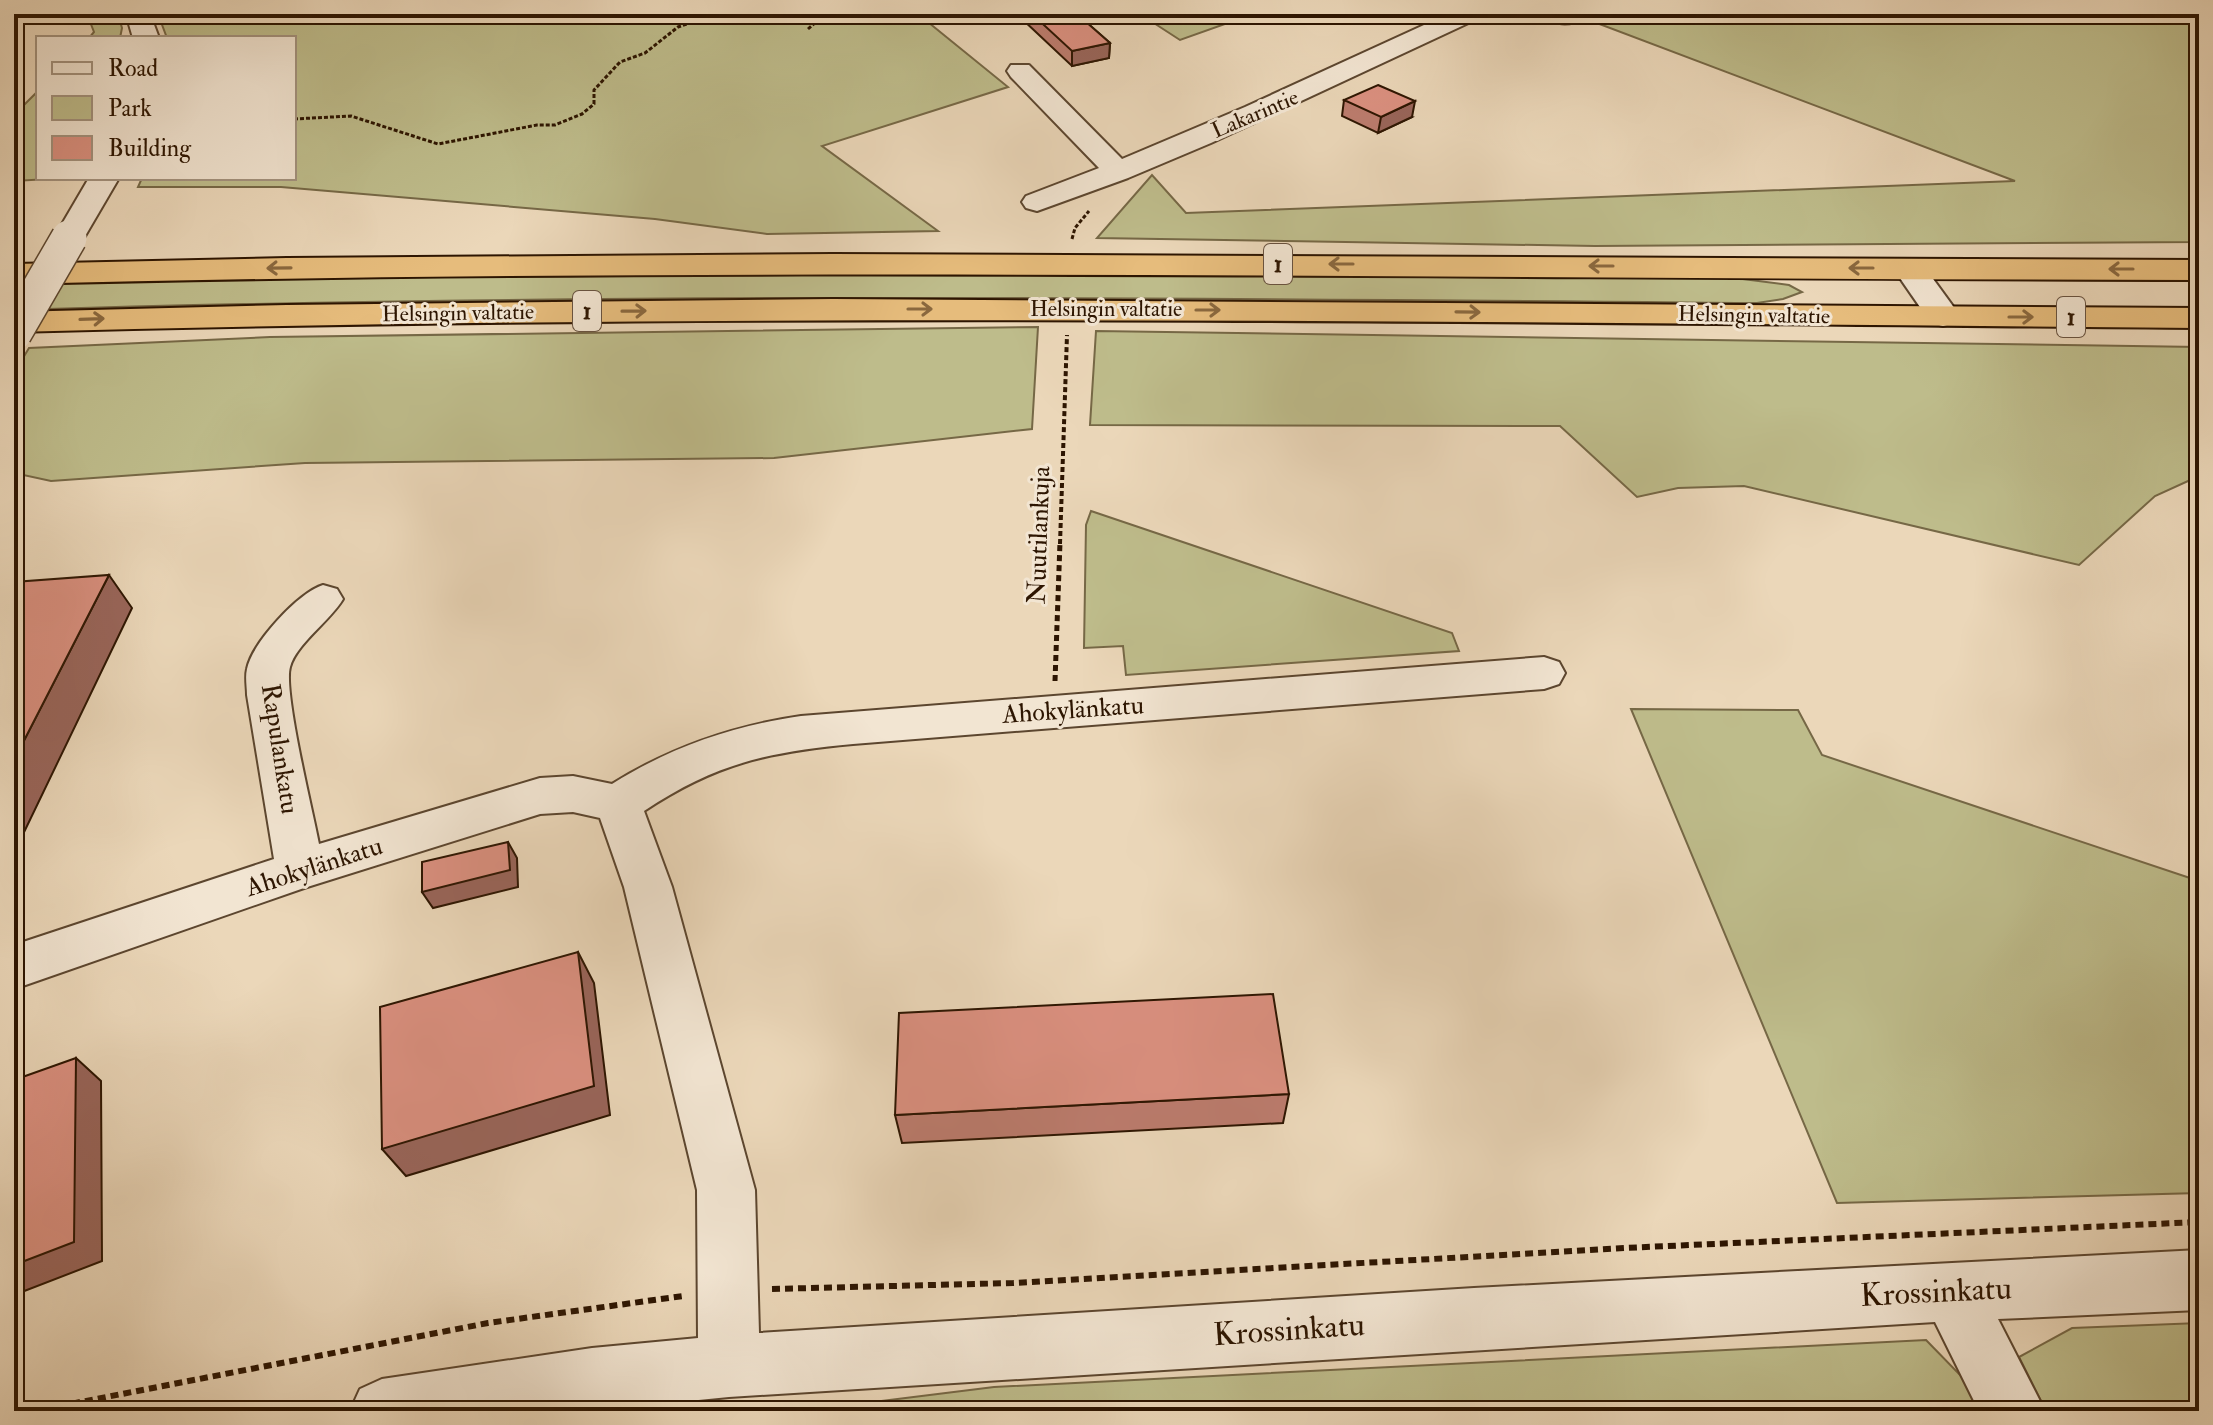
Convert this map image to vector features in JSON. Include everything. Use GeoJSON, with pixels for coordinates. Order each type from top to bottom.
{"type":"FeatureCollection","features":[{"type":"Feature","properties":{"kind":"highway","name":"Helsingin valtatie"},"geometry":{"type":"LineString","coordinates":[[14,274],[848,262],[2199,270]]}},
{"type":"Feature","properties":{"kind":"highway","name":"Helsingin valtatie"},"geometry":{"type":"LineString","coordinates":[[14,322],[317,314],[842,309],[2199,318]]}},
{"type":"Feature","properties":{"kind":"street"},"geometry":{"type":"LineString","coordinates":[[138,14],[145,36]]}},
{"type":"Feature","properties":{"kind":"street","name":"Lakarintie"},"geometry":{"type":"LineString","coordinates":[[1037,202],[1118,172],[1301,95],[1468,14]]}},
{"type":"Feature","properties":{"kind":"street"},"geometry":{"type":"LineString","coordinates":[[1020,71],[1118,172]]}},
{"type":"Feature","properties":{"kind":"street"},"geometry":{"type":"LineString","coordinates":[[14,333],[103,180]]}},
{"type":"Feature","properties":{"kind":"street"},"geometry":{"type":"LineString","coordinates":[[1909,268],[1943,316]]}},
{"type":"Feature","properties":{"kind":"street","name":"Rapulankatu"},"geometry":{"type":"LineString","coordinates":[[300,870],[269,695],[268,668],[280,646],[323,599]]}},
{"type":"Feature","properties":{"kind":"street","name":"Ahokylänkatu"},"geometry":{"type":"LineString","coordinates":[[14,967],[300,870],[540,796],[573,794],[618,804],[696,758],[753,740],[803,731],[1544,673]]}},
{"type":"Feature","properties":{"kind":"street"},"geometry":{"type":"LineString","coordinates":[[618,804],[648,887],[726,1190],[756,1285],[729,1366]]}},
{"type":"Feature","properties":{"kind":"street","name":"Krossinkatu"},"geometry":{"type":"LineString","coordinates":[[382,1411],[592,1379],[729,1366],[1951,1291],[2199,1280]]}},
{"type":"Feature","properties":{"kind":"street"},"geometry":{"type":"LineString","coordinates":[[1951,1291],[2013,1411]]}},
{"type":"Feature","properties":{"kind":"path"},"geometry":{"type":"LineString","coordinates":[[296,119],[351,116],[438,144],[555,125],[582,114],[594,104],[594,90],[620,62],[645,53],[678,27],[693,22],[698,14]]}},
{"type":"Feature","properties":{"kind":"path"},"geometry":{"type":"LineString","coordinates":[[808,29],[825,14]]}},
{"type":"Feature","properties":{"kind":"path"},"geometry":{"type":"LineString","coordinates":[[2176,14],[2199,21]]}},
{"type":"Feature","properties":{"kind":"path","name":"Nuutilankuja"},"geometry":{"type":"LineString","coordinates":[[1054,711],[1067,333]]}},
{"type":"Feature","properties":{"kind":"path"},"geometry":{"type":"LineString","coordinates":[[34,1411],[488,1323],[756,1285],[1013,1283],[1624,1248],[2199,1222]]}},
{"type":"Feature","properties":{"kind":"green space"},"geometry":{"type":"Polygon","coordinates":[[[87,14],[118,14],[122,28],[120,36],[91,36],[94,32],[87,14]]]}},
{"type":"Feature","properties":{"kind":"green space"},"geometry":{"type":"Polygon","coordinates":[[[158,14],[918,14],[1008,87],[822,146],[938,231],[767,234],[655,219],[281,187],[138,187],[141,180],[296,180],[296,36],[166,36],[158,14]]]}},
{"type":"Feature","properties":{"kind":"green space"},"geometry":{"type":"Polygon","coordinates":[[[1140,14],[1253,14],[1180,40],[1140,14]]]}},
{"type":"Feature","properties":{"kind":"green space"},"geometry":{"type":"Polygon","coordinates":[[[1573,14],[2199,14],[2199,242],[1595,246],[1097,238],[1152,175],[1186,213],[2015,181],[1573,14]]]}},
{"type":"Feature","properties":{"kind":"green space"},"geometry":{"type":"Polygon","coordinates":[[[36,93],[36,180],[14,181],[14,115],[36,93]]]}},
{"type":"Feature","properties":{"kind":"green space"},"geometry":{"type":"Polygon","coordinates":[[[712,272],[1727,277],[1789,285],[1802,292],[1757,303],[1103,298],[668,299],[14,310],[14,285],[277,276],[712,272]]]}},
{"type":"Feature","properties":{"kind":"green space"},"geometry":{"type":"Polygon","coordinates":[[[1038,327],[1032,429],[774,458],[305,463],[51,481],[14,473],[14,373],[29,348],[270,337],[1038,327]]]}},
{"type":"Feature","properties":{"kind":"green space"},"geometry":{"type":"Polygon","coordinates":[[[1096,331],[2199,347],[2199,440],[2194,443],[2199,449],[2199,476],[2155,496],[2079,565],[1744,486],[1678,488],[1637,497],[1560,426],[1090,425],[1096,331]]]}},
{"type":"Feature","properties":{"kind":"green space"},"geometry":{"type":"Polygon","coordinates":[[[1091,511],[1452,633],[1459,651],[1126,675],[1123,646],[1084,648],[1086,525],[1091,511]]]}},
{"type":"Feature","properties":{"kind":"green space"},"geometry":{"type":"Polygon","coordinates":[[[1631,709],[1798,710],[1822,755],[2199,881],[2199,1193],[1837,1203],[1631,709]]]}},
{"type":"Feature","properties":{"kind":"green space"},"geometry":{"type":"Polygon","coordinates":[[[2199,1323],[2199,1411],[2046,1411],[2019,1357],[2072,1328],[2199,1323]]]}},
{"type":"Feature","properties":{"kind":"green space"},"geometry":{"type":"Polygon","coordinates":[[[1926,1340],[1965,1380],[1980,1411],[801,1411],[994,1387],[1926,1340]]]}},
{"type":"Feature","properties":{"kind":"building"},"geometry":{"type":"Polygon","coordinates":[[[1032,14],[1077,14],[1110,43],[1072,51],[1032,14]]]}},
{"type":"Feature","properties":{"kind":"building"},"geometry":{"type":"Polygon","coordinates":[[[1378,85],[1415,101],[1381,117],[1344,100],[1378,85]]]}},
{"type":"Feature","properties":{"kind":"building"},"geometry":{"type":"Polygon","coordinates":[[[109,575],[14,760],[14,582],[109,575]]]}},
{"type":"Feature","properties":{"kind":"building"},"geometry":{"type":"Polygon","coordinates":[[[508,842],[510,870],[422,892],[422,862],[508,842]]]}},
{"type":"Feature","properties":{"kind":"building"},"geometry":{"type":"Polygon","coordinates":[[[578,952],[594,1086],[382,1149],[380,1007],[578,952]]]}},
{"type":"Feature","properties":{"kind":"building"},"geometry":{"type":"Polygon","coordinates":[[[1273,994],[1289,1094],[895,1115],[899,1013],[1273,994]]]}},
{"type":"Feature","properties":{"kind":"building"},"geometry":{"type":"Polygon","coordinates":[[[76,1058],[74,1242],[14,1265],[14,1080],[76,1058]]]}}]}
